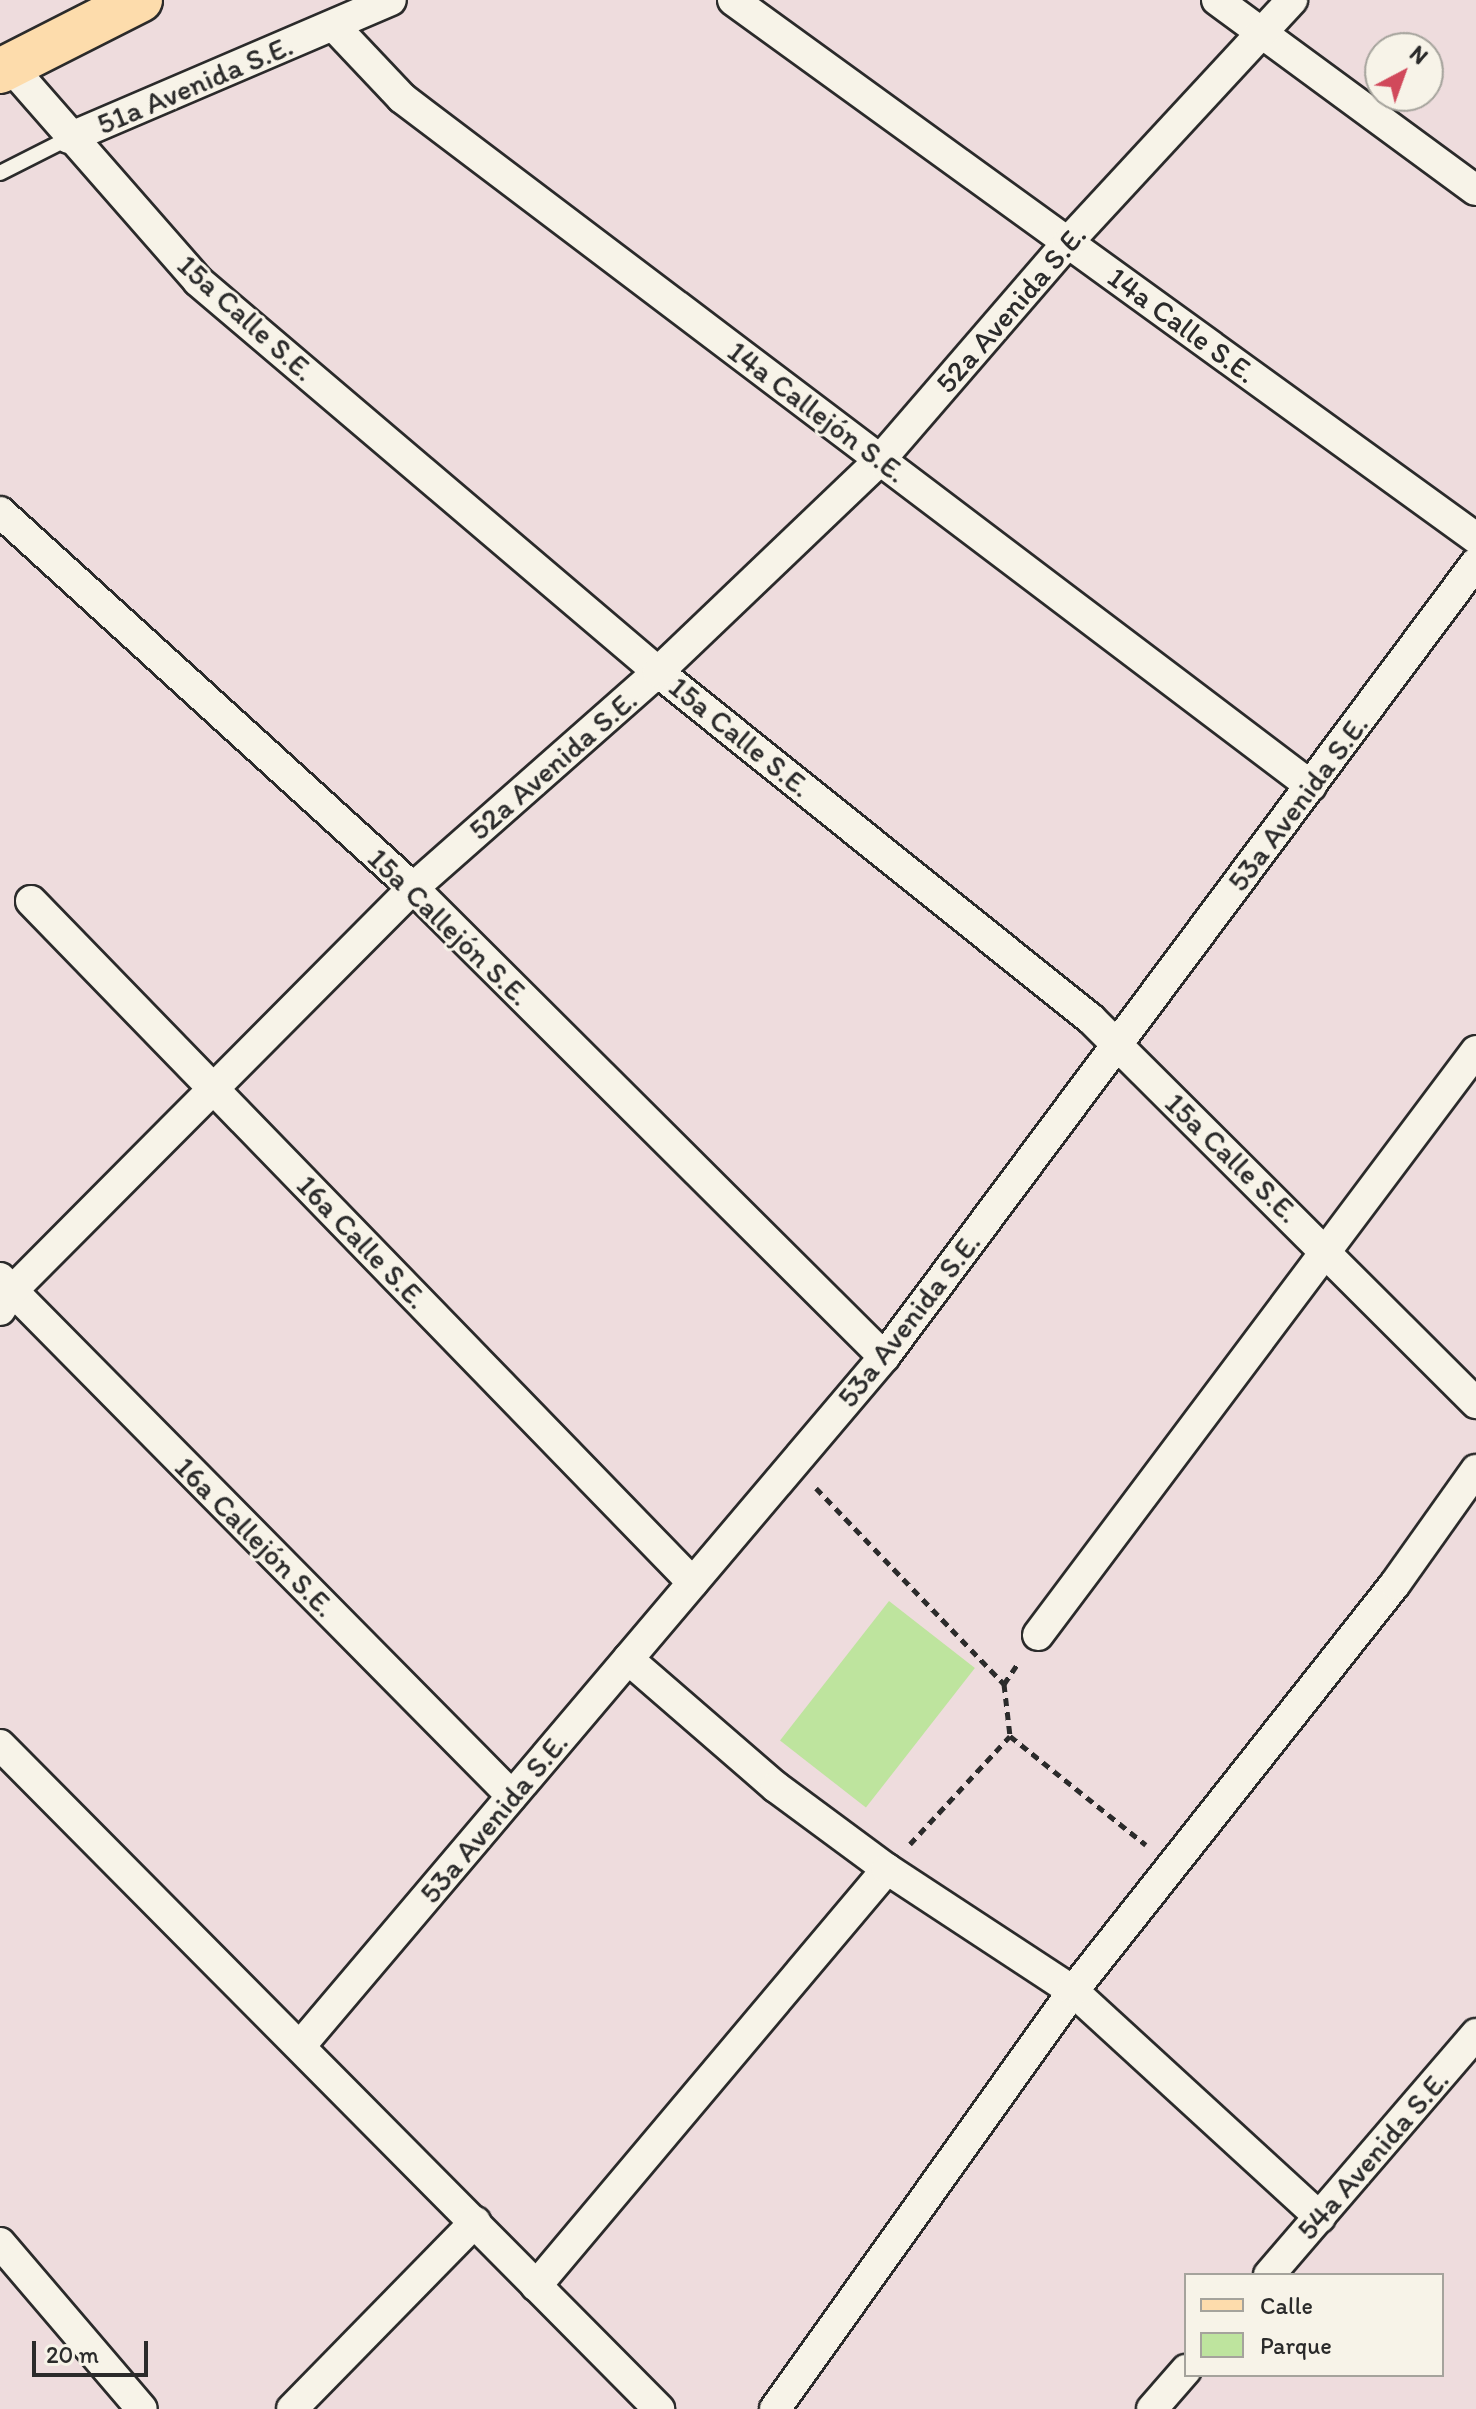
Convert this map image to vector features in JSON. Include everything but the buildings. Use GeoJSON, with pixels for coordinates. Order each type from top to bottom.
{"type":"FeatureCollection","features":[{"type":"Feature","properties":{"kind":"main road"},"geometry":{"type":"LineString","coordinates":[[5,69],[140,0]]}},
{"type":"Feature","properties":{"kind":"street","name":"51a Avenida S.E."},"geometry":{"type":"LineString","coordinates":[[69,138],[391,0]]}},
{"type":"Feature","properties":{"kind":"street","name":"14a Calle S.E."},"geometry":{"type":"LineString","coordinates":[[733,0],[1476,538]]}},
{"type":"Feature","properties":{"kind":"street"},"geometry":{"type":"LineString","coordinates":[[1217,0],[1476,190]]}},
{"type":"Feature","properties":{"kind":"street","name":"52a Avenida S.E."},"geometry":{"type":"LineString","coordinates":[[4,1293],[413,888],[658,672],[880,460],[1068,242],[1292,0]]}},
{"type":"Feature","properties":{"kind":"street","name":"14a Callejón S.E."},"geometry":{"type":"LineString","coordinates":[[334,26],[402,98],[1311,786]]}},
{"type":"Feature","properties":{"kind":"street","name":"15a Calle S.E."},"geometry":{"type":"LineString","coordinates":[[5,69],[198,281],[658,672],[1117,1046],[1476,1403]]}},
{"type":"Feature","properties":{"kind":"street","name":"15a Callejón S.E."},"geometry":{"type":"LineString","coordinates":[[0,512],[413,888],[884,1357]]}},
{"type":"Feature","properties":{"kind":"street","name":"53a Avenida S.E."},"geometry":{"type":"LineString","coordinates":[[301,2045],[884,1357],[1476,563]]}},
{"type":"Feature","properties":{"kind":"street","name":"16a Calle S.E."},"geometry":{"type":"LineString","coordinates":[[31,901],[693,1583]]}},
{"type":"Feature","properties":{"kind":"street"},"geometry":{"type":"LineString","coordinates":[[1038,1635],[1328,1253],[1476,1051]]}},
{"type":"Feature","properties":{"kind":"street","name":"16a Callejón S.E."},"geometry":{"type":"LineString","coordinates":[[4,1293],[512,1796]]}},
{"type":"Feature","properties":{"kind":"street"},"geometry":{"type":"LineString","coordinates":[[775,2409],[1073,1991],[1395,1584],[1476,1470]]}},
{"type":"Feature","properties":{"kind":"street"},"geometry":{"type":"LineString","coordinates":[[628,1659],[776,1787],[887,1869],[1073,1991],[1320,2217]]}},
{"type":"Feature","properties":{"kind":"street"},"geometry":{"type":"LineString","coordinates":[[0,1745],[659,2409]]}},
{"type":"Feature","properties":{"kind":"street"},"geometry":{"type":"LineString","coordinates":[[536,2286],[887,1869]]}},
{"type":"Feature","properties":{"kind":"street","name":"54a Avenida S.E."},"geometry":{"type":"LineString","coordinates":[[1271,2273],[1476,2034]]}},
{"type":"Feature","properties":{"kind":"street"},"geometry":{"type":"LineString","coordinates":[[292,2409],[475,2222]]}},
{"type":"Feature","properties":{"kind":"street"},"geometry":{"type":"LineString","coordinates":[[0,2243],[142,2409]]}},
{"type":"Feature","properties":{"kind":"street"},"geometry":{"type":"LineString","coordinates":[[1152,2409],[1184,2372]]}},
{"type":"Feature","properties":{"kind":"lane","name":"51a Avenida S.E."},"geometry":{"type":"LineString","coordinates":[[0,173],[69,138]]}},
{"type":"Feature","properties":{"kind":"path"},"geometry":{"type":"LineString","coordinates":[[793,1464],[1004,1684],[1010,1736],[1174,1866]]}},
{"type":"Feature","properties":{"kind":"path"},"geometry":{"type":"LineString","coordinates":[[887,1869],[1010,1736]]}},
{"type":"Feature","properties":{"kind":"green space"},"geometry":{"type":"Polygon","coordinates":[[[889,1601],[975,1668],[866,1808],[780,1740],[889,1601]]]}}]}
